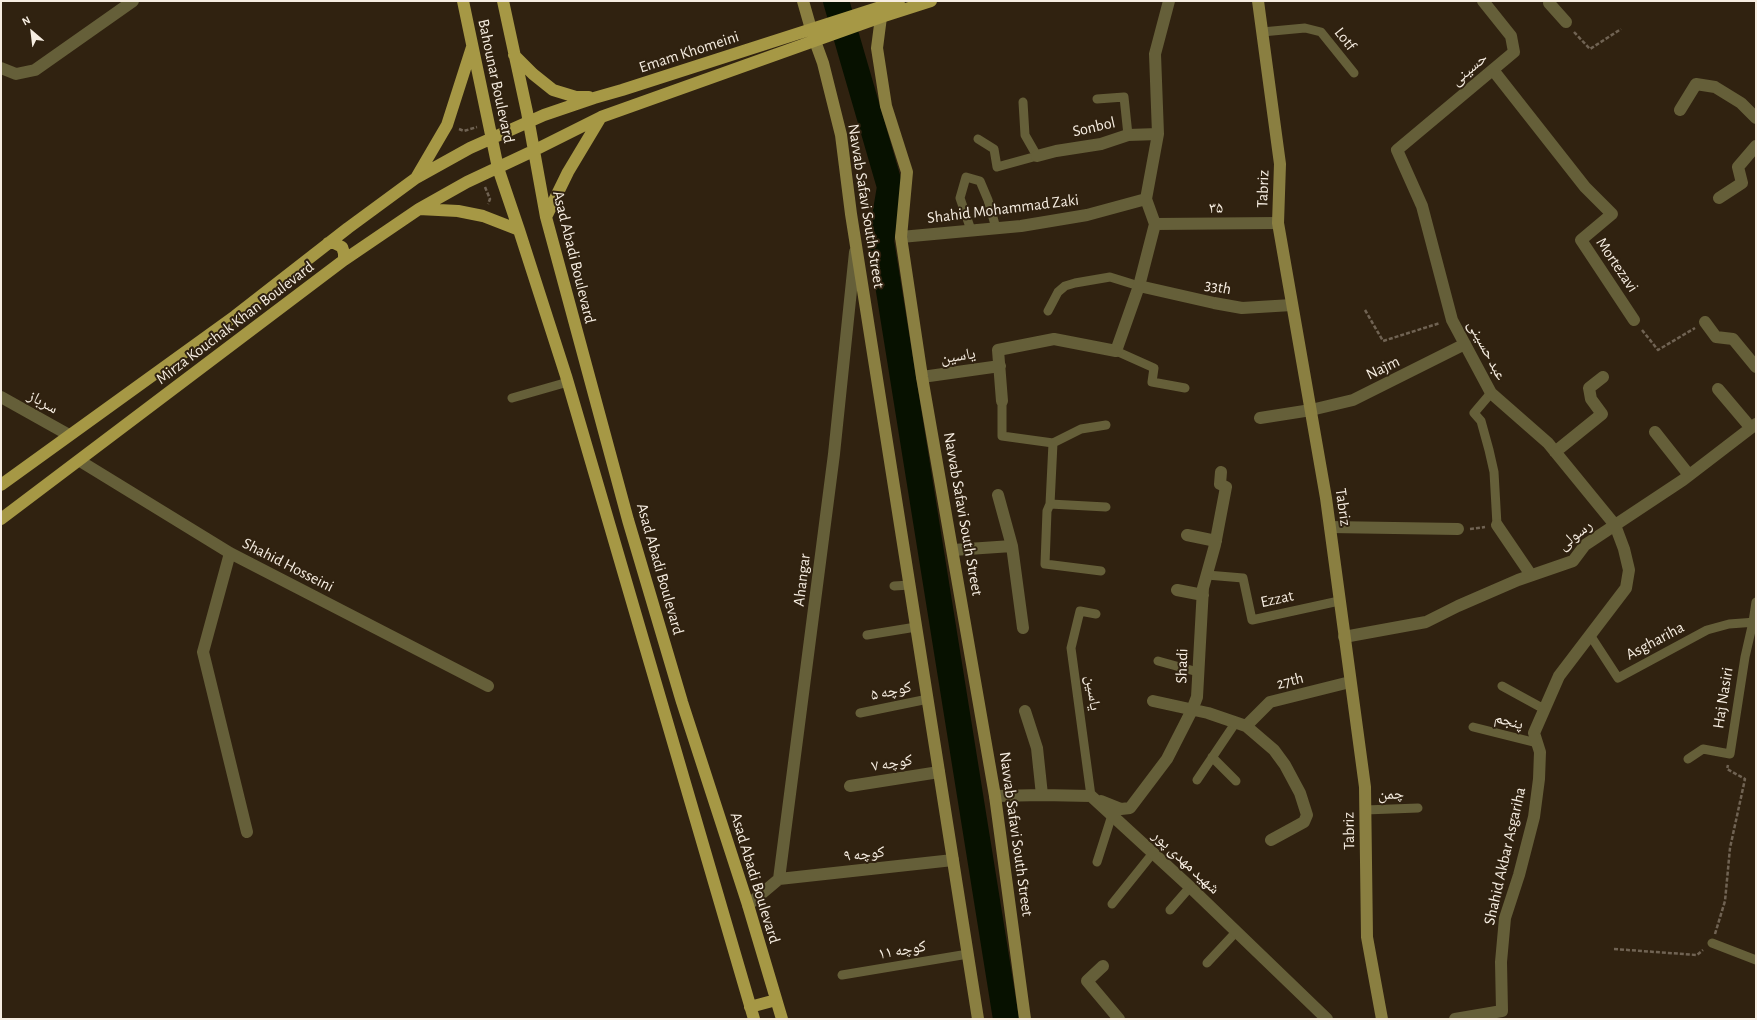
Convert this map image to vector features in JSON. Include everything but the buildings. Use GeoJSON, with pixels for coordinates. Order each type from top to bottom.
{"type":"FeatureCollection","features":[{"type":"Feature","properties":{"kind":"main road","name":"Bahounar Boulevard"},"geometry":{"type":"LineString","coordinates":[[462,1],[498,168]]}},
{"type":"Feature","properties":{"kind":"main road","name":"Bahounar Boulevard"},"geometry":{"type":"LineString","coordinates":[[503,1],[528,122]]}},
{"type":"Feature","properties":{"kind":"main road","name":"Navvab Safavi South Street"},"geometry":{"type":"LineString","coordinates":[[803,1],[818,33],[823,64],[841,135],[856,244],[978,1019]]}},
{"type":"Feature","properties":{"kind":"main road","name":"Emam Khomeini"},"geometry":{"type":"LineString","coordinates":[[498,168],[600,117],[876,12],[899,1]]}},
{"type":"Feature","properties":{"kind":"main road","name":"Emam Khomeini"},"geometry":{"type":"LineString","coordinates":[[876,12],[931,1]]}},
{"type":"Feature","properties":{"kind":"main road","name":"Tabriz"},"geometry":{"type":"LineString","coordinates":[[1258,1],[1280,164],[1278,223],[1330,526],[1364,787],[1367,937],[1382,1019]]}},
{"type":"Feature","properties":{"kind":"main road","name":"Navvab Safavi South Street"},"geometry":{"type":"LineString","coordinates":[[876,12],[877,48],[886,106],[907,172],[902,237],[922,377],[995,796],[1025,1019]]}},
{"type":"Feature","properties":{"kind":"main road","name":"Emam Khomeini"},"geometry":{"type":"LineString","coordinates":[[491,138],[528,122],[594,98],[818,33]]}},
{"type":"Feature","properties":{"kind":"main road"},"geometry":{"type":"LineString","coordinates":[[416,178],[447,125],[472,46]]}},
{"type":"Feature","properties":{"kind":"main road"},"geometry":{"type":"LineString","coordinates":[[514,55],[532,74],[553,90],[576,97],[594,98]]}},
{"type":"Feature","properties":{"kind":"main road"},"geometry":{"type":"LineString","coordinates":[[546,217],[568,172],[600,117]]}},
{"type":"Feature","properties":{"kind":"main road","name":"Asad Abadi Boulevard"},"geometry":{"type":"LineString","coordinates":[[528,122],[546,217],[630,527],[682,702],[748,905],[782,1019]]}},
{"type":"Feature","properties":{"kind":"main road","name":"Mirza Kouchak Khan Boulevard"},"geometry":{"type":"LineString","coordinates":[[1,485],[235,316],[328,243],[416,178],[491,138]]}},
{"type":"Feature","properties":{"kind":"main road"},"geometry":{"type":"LineString","coordinates":[[498,168],[568,382],[754,1019]]}},
{"type":"Feature","properties":{"kind":"main road","name":"Mirza Kouchak Khan Boulevard"},"geometry":{"type":"LineString","coordinates":[[1,519],[80,461],[344,260],[419,209],[467,182],[498,168]]}},
{"type":"Feature","properties":{"kind":"main road"},"geometry":{"type":"LineString","coordinates":[[419,209],[458,211],[483,216],[519,230]]}},
{"type":"Feature","properties":{"kind":"main road"},"geometry":{"type":"LineString","coordinates":[[328,243],[334,243],[342,247],[344,260]]}},
{"type":"Feature","properties":{"kind":"main road"},"geometry":{"type":"LineString","coordinates":[[750,1007],[776,1000]]}},
{"type":"Feature","properties":{"kind":"street"},"geometry":{"type":"LineString","coordinates":[[1,68],[16,74],[35,70],[133,1]]}},
{"type":"Feature","properties":{"kind":"street"},"geometry":{"type":"LineString","coordinates":[[1002,401],[998,350],[1054,339],[1116,351],[1139,286],[1154,224],[1146,199],[1158,134],[1155,54],[1169,1]]}},
{"type":"Feature","properties":{"kind":"street","name":"حسینی"},"geometry":{"type":"LineString","coordinates":[[1397,150],[1514,52],[1511,36],[1486,2]]}},
{"type":"Feature","properties":{"kind":"street"},"geometry":{"type":"LineString","coordinates":[[1550,2],[1566,22]]}},
{"type":"Feature","properties":{"kind":"street","name":"Mortezavi"},"geometry":{"type":"LineString","coordinates":[[1493,70],[1585,186],[1612,214],[1581,240],[1634,320]]}},
{"type":"Feature","properties":{"kind":"street"},"geometry":{"type":"LineString","coordinates":[[1680,110],[1696,84],[1715,87],[1741,103],[1756,118]]}},
{"type":"Feature","properties":{"kind":"street","name":"Sonbol"},"geometry":{"type":"LineString","coordinates":[[1037,156],[1056,151],[1102,144],[1128,135],[1158,134]]}},
{"type":"Feature","properties":{"kind":"street"},"geometry":{"type":"LineString","coordinates":[[1719,198],[1742,183],[1738,167],[1756,146]]}},
{"type":"Feature","properties":{"kind":"street","name":"عبد حسینی"},"geometry":{"type":"LineString","coordinates":[[1397,150],[1422,206],[1452,320],[1492,393],[1548,443],[1615,525]]}},
{"type":"Feature","properties":{"kind":"street","name":"Shahid Mohammad Zaki"},"geometry":{"type":"LineString","coordinates":[[902,237],[1021,226],[1088,215],[1146,199]]}},
{"type":"Feature","properties":{"kind":"street","name":"۳۵"},"geometry":{"type":"LineString","coordinates":[[1154,224],[1278,223]]}},
{"type":"Feature","properties":{"kind":"street","name":"Ahangar"},"geometry":{"type":"LineString","coordinates":[[779,879],[834,454],[856,244]]}},
{"type":"Feature","properties":{"kind":"street","name":"33th"},"geometry":{"type":"LineString","coordinates":[[1139,286],[1242,308],[1292,304]]}},
{"type":"Feature","properties":{"kind":"street"},"geometry":{"type":"LineString","coordinates":[[1704,322],[1716,337],[1733,339],[1756,367]]}},
{"type":"Feature","properties":{"kind":"street","name":"Najm"},"geometry":{"type":"LineString","coordinates":[[1260,418],[1311,410],[1353,400],[1465,344]]}},
{"type":"Feature","properties":{"kind":"street","name":"یاسین"},"geometry":{"type":"LineString","coordinates":[[922,377],[1000,366]]}},
{"type":"Feature","properties":{"kind":"street"},"geometry":{"type":"LineString","coordinates":[[1555,452],[1602,414],[1591,399],[1589,388],[1603,377]]}},
{"type":"Feature","properties":{"kind":"street"},"geometry":{"type":"LineString","coordinates":[[1718,389],[1753,426]]}},
{"type":"Feature","properties":{"kind":"street","name":"سرباز"},"geometry":{"type":"LineString","coordinates":[[1,398],[69,435]]}},
{"type":"Feature","properties":{"kind":"street","name":"رسولی"},"geometry":{"type":"LineString","coordinates":[[1344,637],[1426,622],[1458,606],[1532,575],[1573,561],[1585,545],[1689,475],[1753,426]]}},
{"type":"Feature","properties":{"kind":"street"},"geometry":{"type":"LineString","coordinates":[[1655,432],[1689,475]]}},
{"type":"Feature","properties":{"kind":"street","name":"Shahid Hosseini"},"geometry":{"type":"LineString","coordinates":[[80,461],[230,553],[488,686]]}},
{"type":"Feature","properties":{"kind":"street","name":"Shadi"},"geometry":{"type":"LineString","coordinates":[[1091,796],[1121,809],[1130,808],[1167,760],[1192,710],[1196,697],[1203,595],[1216,541],[1226,487],[1220,484],[1221,472]]}},
{"type":"Feature","properties":{"kind":"street"},"geometry":{"type":"LineString","coordinates":[[998,495],[1012,546],[1023,628]]}},
{"type":"Feature","properties":{"kind":"street"},"geometry":{"type":"LineString","coordinates":[[1497,525],[1532,575]]}},
{"type":"Feature","properties":{"kind":"street","name":"Shahid Akbar Asgariha"},"geometry":{"type":"LineString","coordinates":[[1455,1019],[1502,1011],[1501,962],[1505,918],[1519,875],[1534,817],[1539,779],[1540,752],[1534,733],[1559,676],[1626,588],[1629,570],[1624,549],[1615,525]]}},
{"type":"Feature","properties":{"kind":"street"},"geometry":{"type":"LineString","coordinates":[[1330,526],[1458,529]]}},
{"type":"Feature","properties":{"kind":"street"},"geometry":{"type":"LineString","coordinates":[[1187,535],[1216,541]]}},
{"type":"Feature","properties":{"kind":"street"},"geometry":{"type":"LineString","coordinates":[[953,550],[1012,546]]}},
{"type":"Feature","properties":{"kind":"street"},"geometry":{"type":"LineString","coordinates":[[230,553],[203,652],[247,832]]}},
{"type":"Feature","properties":{"kind":"street"},"geometry":{"type":"LineString","coordinates":[[1177,590],[1203,595]]}},
{"type":"Feature","properties":{"kind":"street","name":"27th"},"geometry":{"type":"LineString","coordinates":[[1241,724],[1270,702],[1350,682]]}},
{"type":"Feature","properties":{"kind":"street"},"geometry":{"type":"LineString","coordinates":[[1153,701],[1208,713],[1241,724],[1274,750],[1300,793],[1306,816],[1304,822],[1272,840]]}},
{"type":"Feature","properties":{"kind":"street"},"geometry":{"type":"LineString","coordinates":[[1025,711],[1037,748],[1042,795]]}},
{"type":"Feature","properties":{"kind":"street","name":"کوچه ۷"},"geometry":{"type":"LineString","coordinates":[[850,786],[939,772]]}},
{"type":"Feature","properties":{"kind":"street"},"geometry":{"type":"LineString","coordinates":[[995,796],[1091,796]]}},
{"type":"Feature","properties":{"kind":"street","name":"شهید مهدی پور"},"geometry":{"type":"LineString","coordinates":[[1091,796],[1190,887],[1327,1019]]}},
{"type":"Feature","properties":{"kind":"street","name":"کوچه ۹"},"geometry":{"type":"LineString","coordinates":[[779,879],[953,860]]}},
{"type":"Feature","properties":{"kind":"street"},"geometry":{"type":"LineString","coordinates":[[748,905],[779,879]]}},
{"type":"Feature","properties":{"kind":"street"},"geometry":{"type":"LineString","coordinates":[[1103,966],[1087,980],[1119,1019]]}},
{"type":"Feature","properties":{"kind":"lane","name":"Lotf"},"geometry":{"type":"LineString","coordinates":[[1262,32],[1305,28],[1320,32],[1354,73]]}},
{"type":"Feature","properties":{"kind":"lane"},"geometry":{"type":"LineString","coordinates":[[1097,99],[1124,97],[1128,135]]}},
{"type":"Feature","properties":{"kind":"lane"},"geometry":{"type":"LineString","coordinates":[[978,138],[994,149],[997,168],[1037,156],[1025,135],[1023,102]]}},
{"type":"Feature","properties":{"kind":"lane"},"geometry":{"type":"LineString","coordinates":[[971,230],[960,198],[966,177],[980,181],[988,200],[996,228]]}},
{"type":"Feature","properties":{"kind":"lane"},"geometry":{"type":"LineString","coordinates":[[1048,311],[1058,292],[1065,286],[1075,283],[1110,277],[1139,286]]}},
{"type":"Feature","properties":{"kind":"lane"},"geometry":{"type":"LineString","coordinates":[[1116,351],[1154,368],[1152,382],[1185,388]]}},
{"type":"Feature","properties":{"kind":"lane"},"geometry":{"type":"LineString","coordinates":[[512,398],[568,382]]}},
{"type":"Feature","properties":{"kind":"lane"},"geometry":{"type":"LineString","coordinates":[[1492,393],[1474,413],[1480,421],[1490,450],[1494,472],[1497,525]]}},
{"type":"Feature","properties":{"kind":"lane"},"geometry":{"type":"LineString","coordinates":[[1002,401],[1002,436],[1053,443],[1081,429],[1106,425]]}},
{"type":"Feature","properties":{"kind":"lane"},"geometry":{"type":"LineString","coordinates":[[1053,443],[1050,504],[1047,511],[1045,564],[1101,571]]}},
{"type":"Feature","properties":{"kind":"lane"},"geometry":{"type":"LineString","coordinates":[[1050,504],[1106,507]]}},
{"type":"Feature","properties":{"kind":"lane","name":"Ezzat"},"geometry":{"type":"LineString","coordinates":[[1207,575],[1243,578],[1252,620],[1339,601]]}},
{"type":"Feature","properties":{"kind":"lane"},"geometry":{"type":"LineString","coordinates":[[894,586],[910,585]]}},
{"type":"Feature","properties":{"kind":"lane","name":"Haj Nasiri"},"geometry":{"type":"LineString","coordinates":[[1688,759],[1703,749],[1730,754],[1745,657],[1755,622],[1756,602]]}},
{"type":"Feature","properties":{"kind":"lane","name":"یاسین"},"geometry":{"type":"LineString","coordinates":[[1091,796],[1071,648],[1080,611],[1096,614]]}},
{"type":"Feature","properties":{"kind":"lane","name":"Asghariha"},"geometry":{"type":"LineString","coordinates":[[1590,635],[1618,678],[1707,630],[1729,624],[1755,622]]}},
{"type":"Feature","properties":{"kind":"lane"},"geometry":{"type":"LineString","coordinates":[[867,635],[916,627]]}},
{"type":"Feature","properties":{"kind":"lane"},"geometry":{"type":"LineString","coordinates":[[1158,661],[1198,672]]}},
{"type":"Feature","properties":{"kind":"lane"},"geometry":{"type":"LineString","coordinates":[[1502,686],[1544,709]]}},
{"type":"Feature","properties":{"kind":"lane","name":"کوچه ۵"},"geometry":{"type":"LineString","coordinates":[[860,713],[928,699]]}},
{"type":"Feature","properties":{"kind":"lane"},"geometry":{"type":"LineString","coordinates":[[1197,780],[1212,757],[1241,724]]}},
{"type":"Feature","properties":{"kind":"lane","name":"پنجم"},"geometry":{"type":"LineString","coordinates":[[1473,727],[1537,743]]}},
{"type":"Feature","properties":{"kind":"lane"},"geometry":{"type":"LineString","coordinates":[[1212,757],[1236,781]]}},
{"type":"Feature","properties":{"kind":"lane","name":"چمن"},"geometry":{"type":"LineString","coordinates":[[1365,810],[1418,808]]}},
{"type":"Feature","properties":{"kind":"lane"},"geometry":{"type":"LineString","coordinates":[[1097,862],[1112,815]]}},
{"type":"Feature","properties":{"kind":"lane"},"geometry":{"type":"LineString","coordinates":[[1112,904],[1153,853]]}},
{"type":"Feature","properties":{"kind":"lane"},"geometry":{"type":"LineString","coordinates":[[1170,910],[1190,887]]}},
{"type":"Feature","properties":{"kind":"lane"},"geometry":{"type":"LineString","coordinates":[[1207,963],[1236,932]]}},
{"type":"Feature","properties":{"kind":"lane"},"geometry":{"type":"LineString","coordinates":[[1712,943],[1756,960]]}},
{"type":"Feature","properties":{"kind":"lane","name":"کوچه ۱۱"},"geometry":{"type":"LineString","coordinates":[[842,975],[968,954]]}},
{"type":"Feature","properties":{"kind":"path"},"geometry":{"type":"LineString","coordinates":[[1566,22],[1590,49],[1621,29]]}},
{"type":"Feature","properties":{"kind":"path"},"geometry":{"type":"LineString","coordinates":[[1365,310],[1383,341],[1452,320]]}},
{"type":"Feature","properties":{"kind":"path"},"geometry":{"type":"LineString","coordinates":[[1634,320],[1658,350],[1704,322]]}},
{"type":"Feature","properties":{"kind":"path"},"geometry":{"type":"LineString","coordinates":[[1458,529],[1497,525]]}},
{"type":"Feature","properties":{"kind":"path"},"geometry":{"type":"LineString","coordinates":[[1614,949],[1697,955],[1712,943],[1725,901],[1730,848],[1745,779],[1727,769],[1730,754]]}},
{"type":"Feature","properties":{"kind":"waterway"},"geometry":{"type":"LineString","coordinates":[[836,1],[890,187],[881,241],[1006,1019]]}}]}
